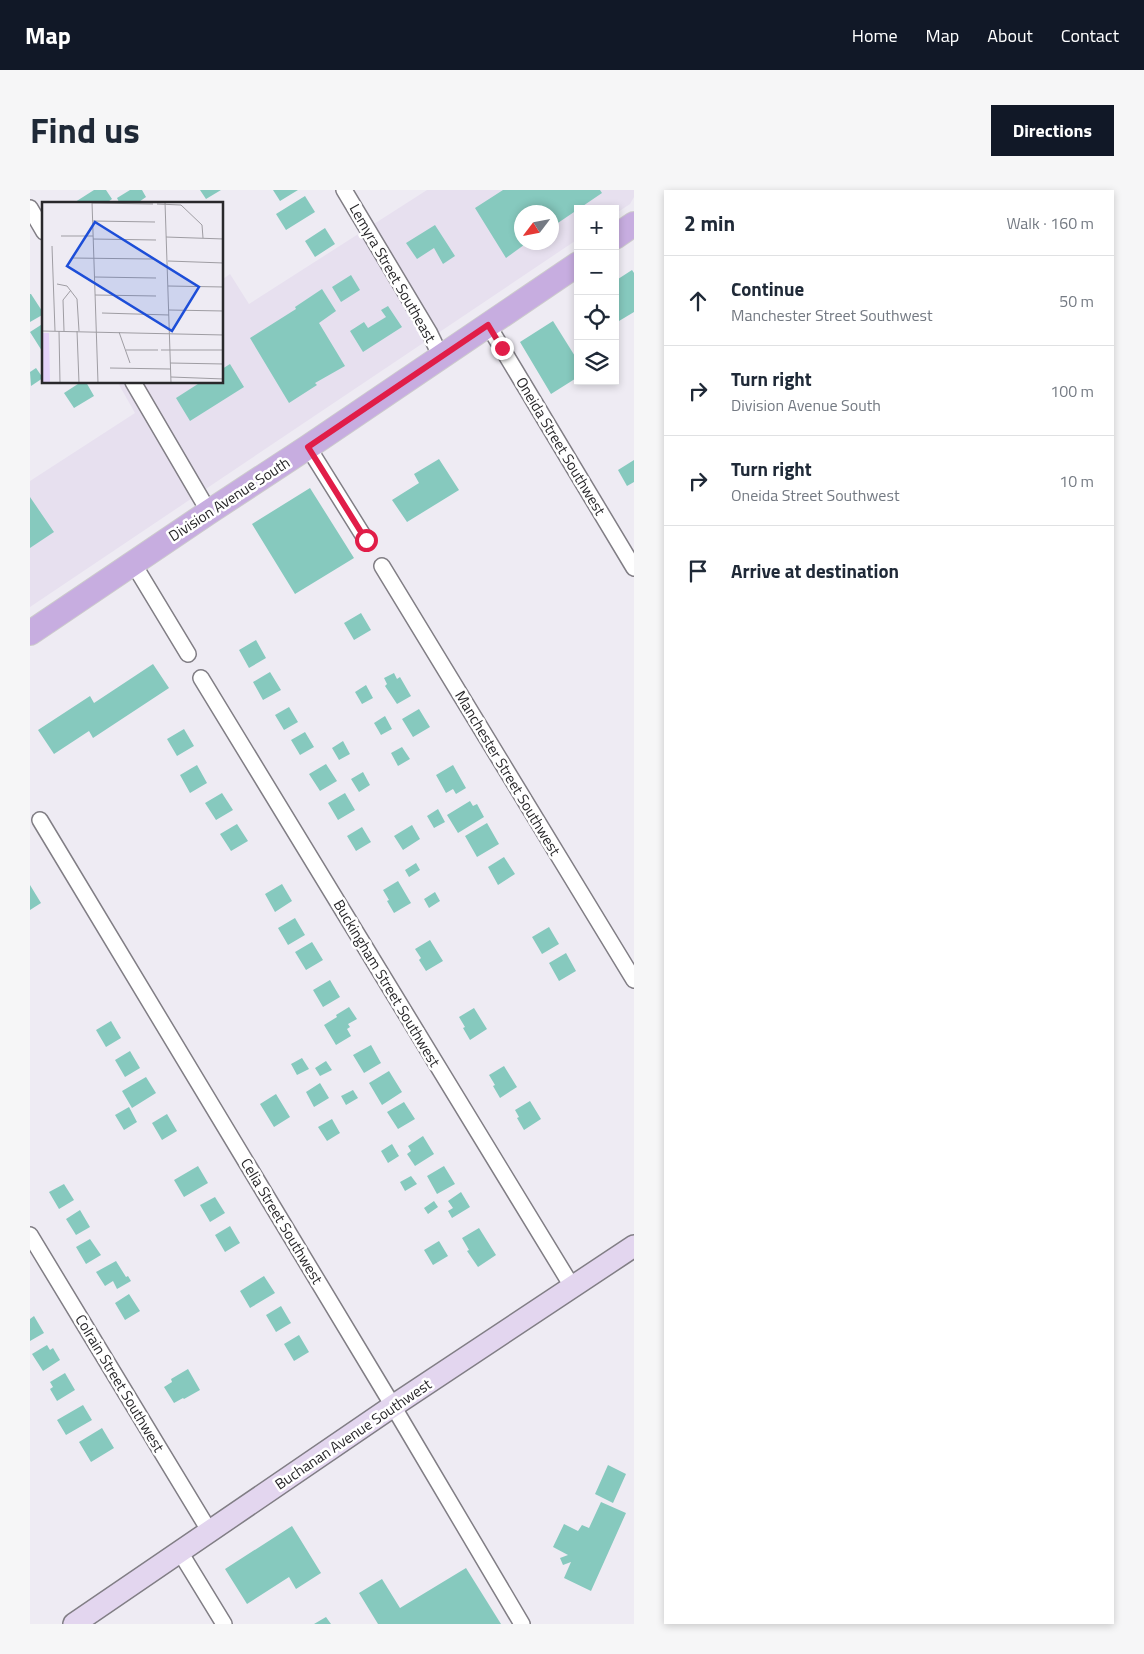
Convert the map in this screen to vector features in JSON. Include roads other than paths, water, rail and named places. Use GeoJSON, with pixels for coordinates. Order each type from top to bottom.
{"type":"FeatureCollection","features":[{"type":"Feature","properties":{"kind":"main road"},"geometry":{"type":"LineString","coordinates":[[619,234],[634,224]]}},
{"type":"Feature","properties":{"kind":"main road","name":"Division Avenue South"},"geometry":{"type":"LineString","coordinates":[[30,632],[574,267]]}},
{"type":"Feature","properties":{"kind":"street","name":"Lemyra Street Southeast"},"geometry":{"type":"LineString","coordinates":[[344,190],[429,332],[441,357]]}},
{"type":"Feature","properties":{"kind":"street"},"geometry":{"type":"LineString","coordinates":[[30,208],[42,229]]}},
{"type":"Feature","properties":{"kind":"street","name":"Oneida Street Southwest"},"geometry":{"type":"LineString","coordinates":[[488,325],[634,568]]}},
{"type":"Feature","properties":{"kind":"street"},"geometry":{"type":"LineString","coordinates":[[134,384],[209,512]]}},
{"type":"Feature","properties":{"kind":"street"},"geometry":{"type":"LineString","coordinates":[[308,447],[366,540]]}},
{"type":"Feature","properties":{"kind":"street"},"geometry":{"type":"LineString","coordinates":[[133,563],[188,654]]}},
{"type":"Feature","properties":{"kind":"street","name":"Manchester Street Southwest"},"geometry":{"type":"LineString","coordinates":[[382,566],[634,980]]}},
{"type":"Feature","properties":{"kind":"street","name":"Buckingham Street Southwest"},"geometry":{"type":"LineString","coordinates":[[201,678],[572,1288]]}},
{"type":"Feature","properties":{"kind":"street","name":"Celia Street Southwest"},"geometry":{"type":"LineString","coordinates":[[40,820],[522,1624]]}},
{"type":"Feature","properties":{"kind":"street","name":"Colrain Street Southwest"},"geometry":{"type":"LineString","coordinates":[[30,1236],[210,1532]]}},
{"type":"Feature","properties":{"kind":"street","name":"Buchanan Avenue Southwest"},"geometry":{"type":"LineString","coordinates":[[74,1624],[393,1406],[634,1246]]}},
{"type":"Feature","properties":{"kind":"street"},"geometry":{"type":"LineString","coordinates":[[180,1552],[224,1624]]}}]}
